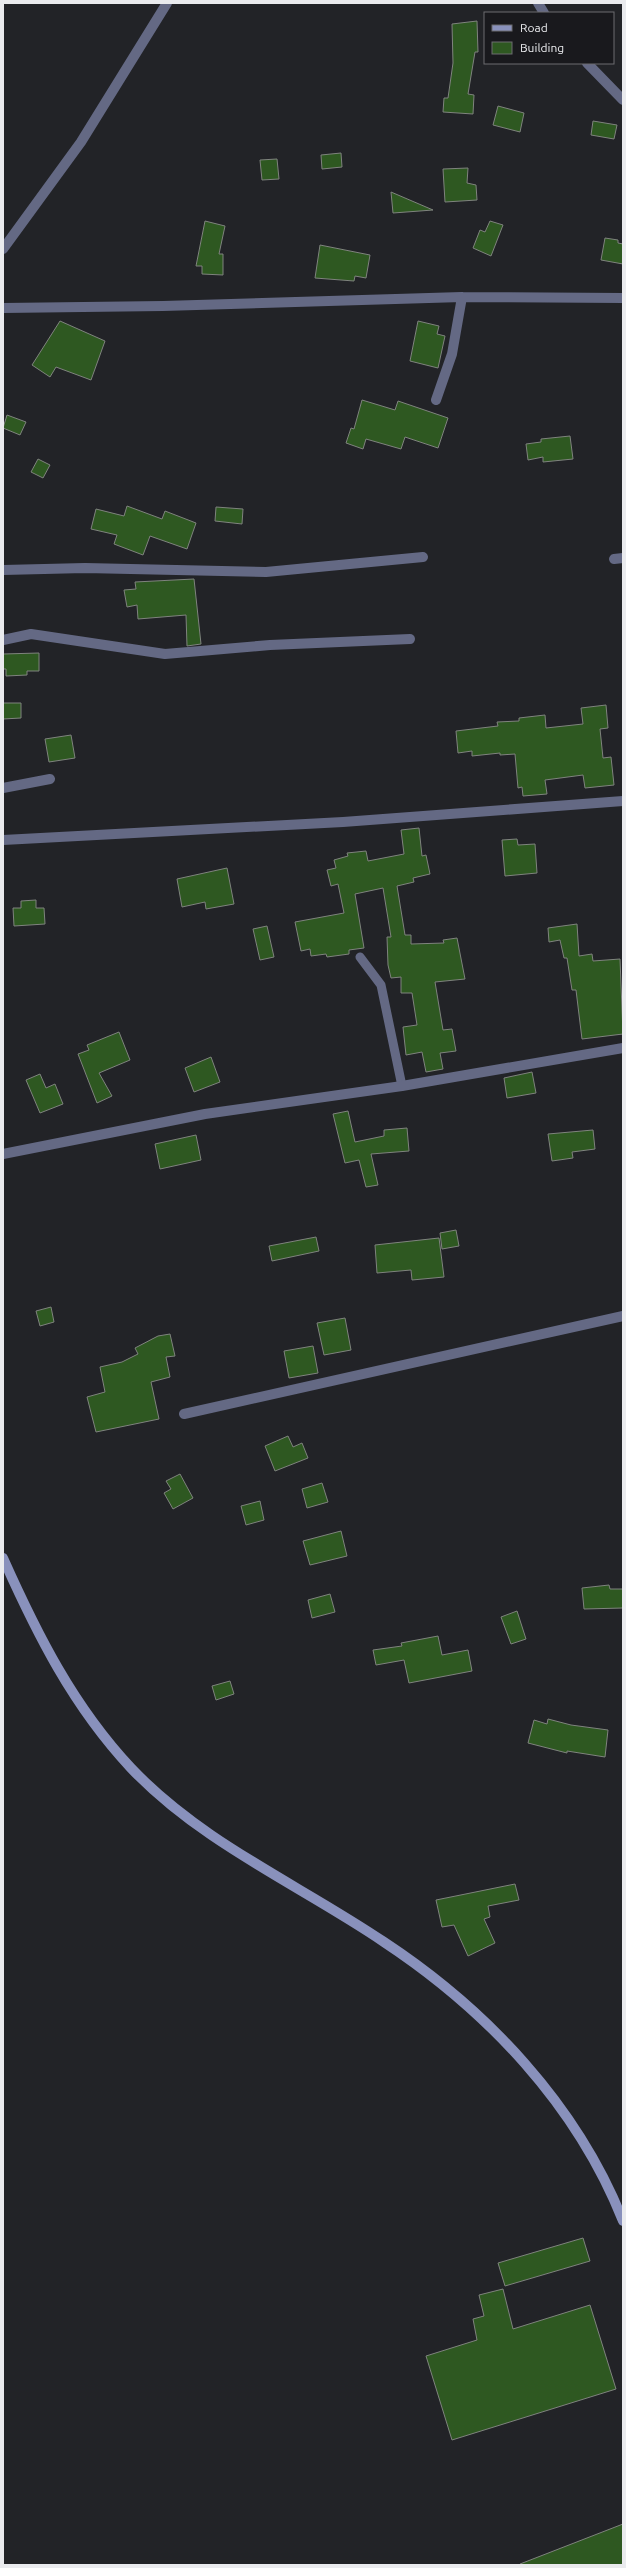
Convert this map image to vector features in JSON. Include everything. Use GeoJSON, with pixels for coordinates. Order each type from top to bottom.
{"type":"FeatureCollection","features":[{"type":"Feature","properties":{"kind":"main road"},"geometry":{"type":"LineString","coordinates":[[3,1558],[37,1633],[77,1701],[132,1768],[195,1824],[384,1942],[443,1984],[479,2014],[512,2048],[554,2098],[587,2150],[615,2200],[623,2221]]}},
{"type":"Feature","properties":{"kind":"street"},"geometry":{"type":"LineString","coordinates":[[3,249],[81,142],[167,3]]}},
{"type":"Feature","properties":{"kind":"street"},"geometry":{"type":"LineString","coordinates":[[538,3],[543,12]]}},
{"type":"Feature","properties":{"kind":"street"},"geometry":{"type":"LineString","coordinates":[[588,64],[623,100]]}},
{"type":"Feature","properties":{"kind":"street"},"geometry":{"type":"LineString","coordinates":[[3,308],[163,306],[462,297],[623,298]]}},
{"type":"Feature","properties":{"kind":"street"},"geometry":{"type":"LineString","coordinates":[[436,400],[452,354],[462,297]]}},
{"type":"Feature","properties":{"kind":"street"},"geometry":{"type":"LineString","coordinates":[[3,570],[85,568],[266,572],[423,557]]}},
{"type":"Feature","properties":{"kind":"street"},"geometry":{"type":"LineString","coordinates":[[3,640],[32,634],[165,654],[270,645],[410,639]]}},
{"type":"Feature","properties":{"kind":"street"},"geometry":{"type":"LineString","coordinates":[[3,788],[50,779]]}},
{"type":"Feature","properties":{"kind":"street"},"geometry":{"type":"LineString","coordinates":[[3,840],[343,822],[623,801]]}},
{"type":"Feature","properties":{"kind":"street"},"geometry":{"type":"LineString","coordinates":[[3,1154],[205,1114],[402,1086],[623,1048]]}},
{"type":"Feature","properties":{"kind":"street"},"geometry":{"type":"LineString","coordinates":[[184,1414],[623,1316]]}},
{"type":"Feature","properties":{"kind":"lane"},"geometry":{"type":"LineString","coordinates":[[360,957],[381,985],[402,1086]]}},
{"type":"Feature","properties":{"kind":"building"},"geometry":{"type":"Polygon","coordinates":[[[477,21],[478,52],[475,52],[468,94],[474,95],[473,114],[443,112],[444,98],[448,98],[453,63],[452,24],[477,21]]]}},
{"type":"Feature","properties":{"kind":"building"},"geometry":{"type":"Polygon","coordinates":[[[498,106],[524,113],[520,132],[493,125],[498,106]]]}},
{"type":"Feature","properties":{"kind":"building"},"geometry":{"type":"Polygon","coordinates":[[[593,121],[617,125],[614,139],[591,135],[593,121]]]}},
{"type":"Feature","properties":{"kind":"building"},"geometry":{"type":"Polygon","coordinates":[[[341,153],[342,167],[322,169],[321,155],[341,153]]]}},
{"type":"Feature","properties":{"kind":"building"},"geometry":{"type":"Polygon","coordinates":[[[277,159],[279,179],[262,180],[260,160],[277,159]]]}},
{"type":"Feature","properties":{"kind":"building"},"geometry":{"type":"Polygon","coordinates":[[[468,168],[467,183],[476,185],[477,200],[445,202],[443,169],[468,168]]]}},
{"type":"Feature","properties":{"kind":"building"},"geometry":{"type":"Polygon","coordinates":[[[391,192],[433,210],[393,213],[391,192]]]}},
{"type":"Feature","properties":{"kind":"building"},"geometry":{"type":"Polygon","coordinates":[[[205,221],[225,226],[219,254],[223,254],[223,275],[202,274],[202,266],[196,266],[205,221]]]}},
{"type":"Feature","properties":{"kind":"building"},"geometry":{"type":"Polygon","coordinates":[[[490,221],[503,225],[491,256],[473,248],[480,230],[485,232],[490,221]]]}},
{"type":"Feature","properties":{"kind":"building"},"geometry":{"type":"Polygon","coordinates":[[[605,238],[618,240],[618,243],[623,244],[623,264],[601,260],[605,238]]]}},
{"type":"Feature","properties":{"kind":"building"},"geometry":{"type":"Polygon","coordinates":[[[320,245],[370,255],[366,278],[355,276],[354,281],[315,278],[320,245]]]}},
{"type":"Feature","properties":{"kind":"building"},"geometry":{"type":"Polygon","coordinates":[[[60,321],[105,341],[91,380],[56,367],[50,377],[32,365],[60,321]]]}},
{"type":"Feature","properties":{"kind":"building"},"geometry":{"type":"Polygon","coordinates":[[[418,321],[439,326],[437,334],[445,336],[438,368],[410,361],[418,321]]]}},
{"type":"Feature","properties":{"kind":"building"},"geometry":{"type":"Polygon","coordinates":[[[362,400],[395,410],[398,401],[448,418],[438,448],[405,437],[401,449],[366,439],[363,449],[346,443],[351,428],[354,429],[362,400]]]}},
{"type":"Feature","properties":{"kind":"building"},"geometry":{"type":"Polygon","coordinates":[[[7,415],[26,422],[20,435],[3,428],[7,415]]]}},
{"type":"Feature","properties":{"kind":"building"},"geometry":{"type":"Polygon","coordinates":[[[570,436],[573,459],[543,462],[543,457],[528,460],[526,444],[541,442],[541,439],[570,436]]]}},
{"type":"Feature","properties":{"kind":"building"},"geometry":{"type":"Polygon","coordinates":[[[38,459],[50,465],[43,478],[31,472],[38,459]]]}},
{"type":"Feature","properties":{"kind":"building"},"geometry":{"type":"Polygon","coordinates":[[[127,506],[162,519],[165,511],[196,523],[187,549],[150,536],[143,555],[114,544],[117,535],[91,529],[96,509],[124,516],[127,506]]]}},
{"type":"Feature","properties":{"kind":"building"},"geometry":{"type":"Polygon","coordinates":[[[216,507],[243,509],[242,524],[215,521],[216,507]]]}},
{"type":"Feature","properties":{"kind":"building"},"geometry":{"type":"Polygon","coordinates":[[[194,579],[201,644],[187,646],[186,615],[138,619],[137,605],[127,607],[124,590],[136,589],[135,582],[194,579]]]}},
{"type":"Feature","properties":{"kind":"building"},"geometry":{"type":"Polygon","coordinates":[[[39,653],[39,671],[27,671],[27,675],[6,676],[6,669],[3,669],[3,654],[39,653]]]}},
{"type":"Feature","properties":{"kind":"building"},"geometry":{"type":"Polygon","coordinates":[[[3,703],[21,703],[21,718],[3,719],[3,703]]]}},
{"type":"Feature","properties":{"kind":"building"},"geometry":{"type":"Polygon","coordinates":[[[606,705],[608,728],[600,729],[603,758],[611,757],[614,785],[585,788],[583,775],[545,780],[547,794],[523,796],[522,787],[518,788],[515,754],[500,755],[500,753],[472,756],[472,751],[458,753],[456,731],[498,726],[497,722],[519,721],[519,718],[545,715],[546,728],[583,724],[581,708],[606,705]]]}},
{"type":"Feature","properties":{"kind":"building"},"geometry":{"type":"Polygon","coordinates":[[[71,735],[75,758],[49,762],[45,739],[71,735]]]}},
{"type":"Feature","properties":{"kind":"building"},"geometry":{"type":"Polygon","coordinates":[[[419,828],[422,856],[426,855],[430,874],[413,878],[414,882],[397,886],[405,935],[411,935],[411,944],[444,943],[443,940],[457,938],[465,979],[435,982],[443,1030],[452,1029],[456,1051],[440,1053],[443,1069],[426,1072],[422,1052],[406,1055],[403,1027],[417,1025],[412,993],[401,993],[401,977],[391,978],[388,965],[387,937],[391,937],[383,888],[355,894],[364,948],[349,950],[349,954],[327,957],[326,954],[311,956],[310,949],[301,951],[295,922],[344,913],[338,884],[331,886],[327,870],[336,868],[334,860],[348,856],[347,853],[366,851],[368,861],[404,854],[401,830],[419,828]]]}},
{"type":"Feature","properties":{"kind":"building"},"geometry":{"type":"Polygon","coordinates":[[[517,839],[518,845],[535,844],[537,873],[505,876],[502,840],[517,839]]]}},
{"type":"Feature","properties":{"kind":"building"},"geometry":{"type":"Polygon","coordinates":[[[227,868],[234,904],[206,909],[205,902],[182,907],[177,879],[227,868]]]}},
{"type":"Feature","properties":{"kind":"building"},"geometry":{"type":"Polygon","coordinates":[[[36,900],[36,908],[44,908],[45,924],[14,926],[13,908],[21,908],[21,901],[36,900]]]}},
{"type":"Feature","properties":{"kind":"building"},"geometry":{"type":"Polygon","coordinates":[[[577,924],[579,956],[592,954],[593,961],[620,959],[623,1034],[582,1039],[576,990],[572,990],[567,958],[564,958],[560,940],[549,942],[548,928],[577,924]]]}},
{"type":"Feature","properties":{"kind":"building"},"geometry":{"type":"Polygon","coordinates":[[[267,926],[274,957],[260,960],[253,929],[267,926]]]}},
{"type":"Feature","properties":{"kind":"building"},"geometry":{"type":"Polygon","coordinates":[[[119,1032],[130,1060],[99,1073],[112,1096],[97,1103],[78,1054],[89,1050],[87,1045],[119,1032]]]}},
{"type":"Feature","properties":{"kind":"building"},"geometry":{"type":"Polygon","coordinates":[[[211,1057],[220,1082],[194,1092],[185,1068],[211,1057]]]}},
{"type":"Feature","properties":{"kind":"building"},"geometry":{"type":"Polygon","coordinates":[[[532,1072],[536,1093],[507,1098],[504,1078],[532,1072]]]}},
{"type":"Feature","properties":{"kind":"building"},"geometry":{"type":"Polygon","coordinates":[[[40,1074],[46,1088],[55,1084],[63,1104],[40,1113],[26,1080],[40,1074]]]}},
{"type":"Feature","properties":{"kind":"building"},"geometry":{"type":"Polygon","coordinates":[[[348,1111],[355,1142],[384,1136],[384,1130],[407,1128],[409,1151],[371,1154],[378,1185],[366,1187],[359,1160],[345,1163],[333,1114],[348,1111]]]}},
{"type":"Feature","properties":{"kind":"building"},"geometry":{"type":"Polygon","coordinates":[[[593,1130],[595,1149],[572,1152],[573,1158],[552,1161],[548,1134],[593,1130]]]}},
{"type":"Feature","properties":{"kind":"building"},"geometry":{"type":"Polygon","coordinates":[[[196,1135],[201,1160],[160,1169],[155,1144],[196,1135]]]}},
{"type":"Feature","properties":{"kind":"building"},"geometry":{"type":"Polygon","coordinates":[[[456,1230],[459,1246],[442,1249],[440,1233],[456,1230]]]}},
{"type":"Feature","properties":{"kind":"building"},"geometry":{"type":"Polygon","coordinates":[[[316,1237],[319,1251],[272,1261],[269,1246],[316,1237]]]}},
{"type":"Feature","properties":{"kind":"building"},"geometry":{"type":"Polygon","coordinates":[[[439,1238],[444,1277],[412,1280],[411,1270],[377,1273],[375,1245],[439,1238]]]}},
{"type":"Feature","properties":{"kind":"building"},"geometry":{"type":"Polygon","coordinates":[[[51,1307],[54,1322],[40,1326],[36,1311],[51,1307]]]}},
{"type":"Feature","properties":{"kind":"building"},"geometry":{"type":"Polygon","coordinates":[[[345,1318],[351,1350],[324,1355],[317,1323],[345,1318]]]}},
{"type":"Feature","properties":{"kind":"building"},"geometry":{"type":"Polygon","coordinates":[[[170,1334],[175,1356],[166,1357],[170,1377],[151,1382],[159,1419],[96,1432],[87,1397],[105,1392],[100,1367],[122,1362],[138,1354],[135,1348],[158,1336],[170,1334]]]}},
{"type":"Feature","properties":{"kind":"building"},"geometry":{"type":"Polygon","coordinates":[[[313,1346],[318,1373],[289,1378],[284,1351],[313,1346]]]}},
{"type":"Feature","properties":{"kind":"building"},"geometry":{"type":"Polygon","coordinates":[[[288,1436],[293,1447],[302,1443],[308,1458],[275,1471],[265,1446],[288,1436]]]}},
{"type":"Feature","properties":{"kind":"building"},"geometry":{"type":"Polygon","coordinates":[[[180,1474],[193,1498],[173,1509],[164,1493],[171,1489],[166,1481],[180,1474]]]}},
{"type":"Feature","properties":{"kind":"building"},"geometry":{"type":"Polygon","coordinates":[[[322,1483],[328,1502],[307,1508],[302,1489],[322,1483]]]}},
{"type":"Feature","properties":{"kind":"building"},"geometry":{"type":"Polygon","coordinates":[[[260,1501],[264,1520],[246,1525],[241,1506],[260,1501]]]}},
{"type":"Feature","properties":{"kind":"building"},"geometry":{"type":"Polygon","coordinates":[[[341,1531],[347,1556],[310,1565],[303,1541],[341,1531]]]}},
{"type":"Feature","properties":{"kind":"building"},"geometry":{"type":"Polygon","coordinates":[[[609,1585],[610,1589],[623,1589],[623,1608],[584,1609],[582,1588],[609,1585]]]}},
{"type":"Feature","properties":{"kind":"building"},"geometry":{"type":"Polygon","coordinates":[[[330,1594],[335,1612],[312,1618],[308,1600],[330,1594]]]}},
{"type":"Feature","properties":{"kind":"building"},"geometry":{"type":"Polygon","coordinates":[[[517,1611],[526,1639],[511,1644],[501,1617],[517,1611]]]}},
{"type":"Feature","properties":{"kind":"building"},"geometry":{"type":"Polygon","coordinates":[[[438,1636],[442,1655],[468,1650],[472,1671],[409,1683],[404,1660],[376,1665],[373,1650],[402,1646],[401,1643],[438,1636]]]}},
{"type":"Feature","properties":{"kind":"building"},"geometry":{"type":"Polygon","coordinates":[[[230,1681],[234,1694],[216,1700],[212,1686],[230,1681]]]}},
{"type":"Feature","properties":{"kind":"building"},"geometry":{"type":"Polygon","coordinates":[[[548,1719],[571,1725],[608,1730],[605,1757],[567,1751],[567,1753],[528,1743],[534,1720],[547,1724],[548,1719]]]}},
{"type":"Feature","properties":{"kind":"building"},"geometry":{"type":"Polygon","coordinates":[[[515,1884],[519,1900],[488,1906],[490,1917],[484,1919],[495,1943],[468,1956],[454,1925],[442,1927],[436,1900],[515,1884]]]}},
{"type":"Feature","properties":{"kind":"building"},"geometry":{"type":"Polygon","coordinates":[[[583,2238],[590,2261],[505,2286],[498,2263],[583,2238]]]}},
{"type":"Feature","properties":{"kind":"building"},"geometry":{"type":"Polygon","coordinates":[[[503,2289],[513,2329],[590,2305],[616,2389],[452,2440],[426,2356],[477,2340],[473,2319],[484,2316],[479,2295],[503,2289]]]}},
{"type":"Feature","properties":{"kind":"building"},"geometry":{"type":"Polygon","coordinates":[[[623,2524],[623,2565],[520,2565],[520,2564],[623,2524]]]}}]}
